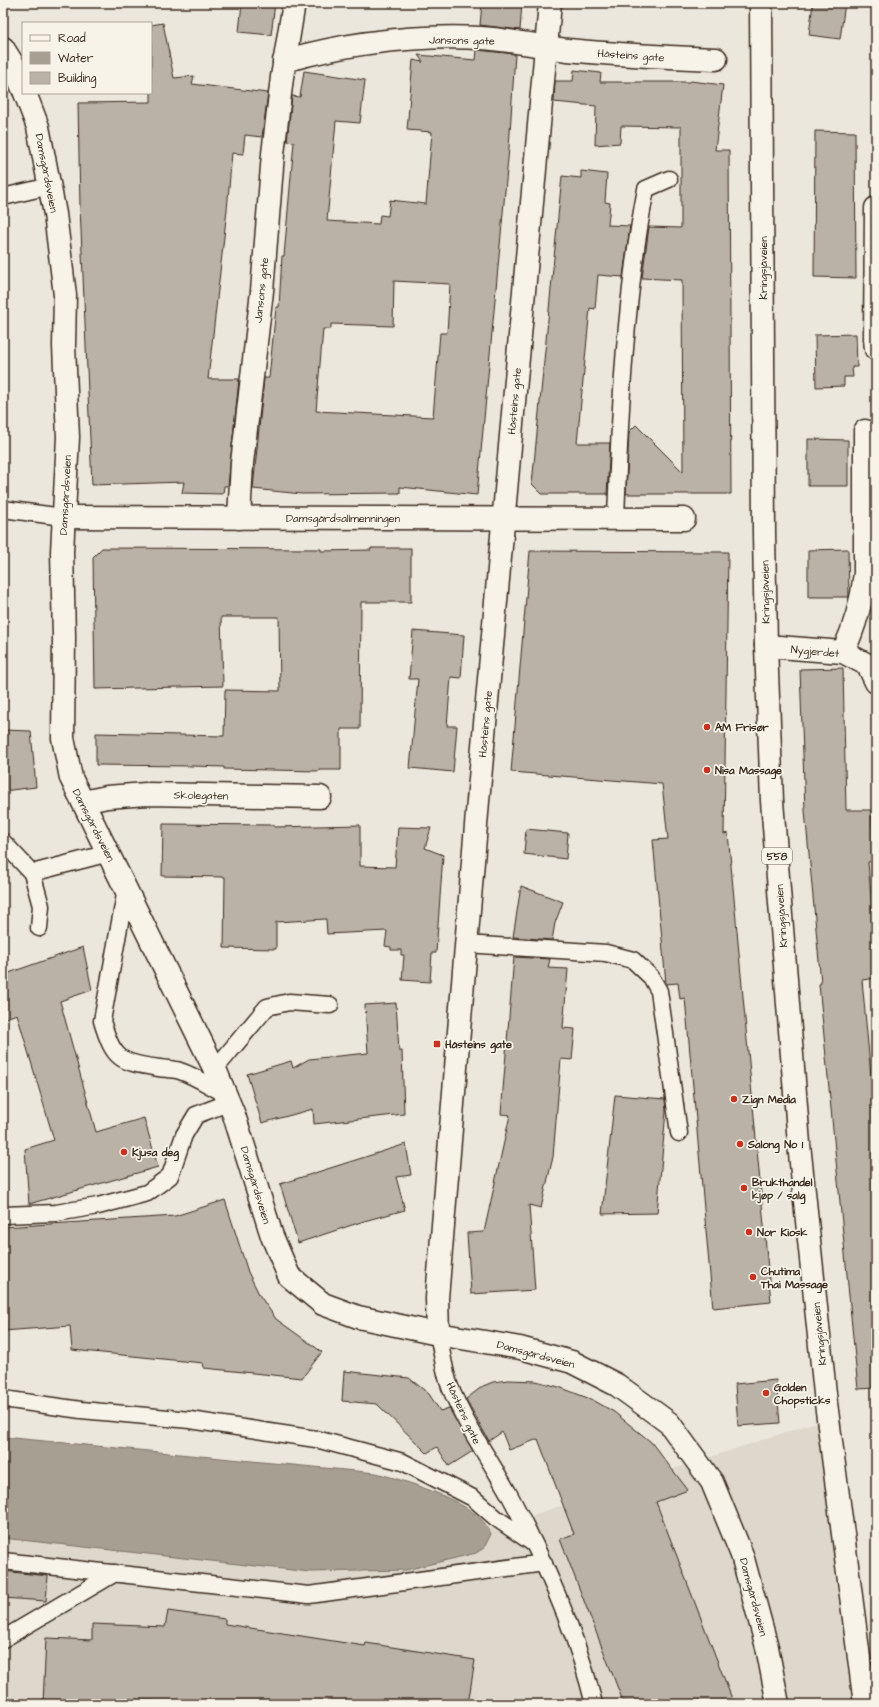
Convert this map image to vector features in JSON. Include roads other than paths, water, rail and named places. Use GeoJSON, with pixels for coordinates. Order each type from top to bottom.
{"type":"FeatureCollection","features":[{"type":"Feature","properties":{"kind":"street","name":"Jansons gate"},"geometry":{"type":"LineString","coordinates":[[239,518],[243,449],[262,291],[273,154],[284,61],[294,3]]}},
{"type":"Feature","properties":{"kind":"street","name":"Håsteins gate"},"geometry":{"type":"LineString","coordinates":[[438,1334],[437,1298],[466,944],[550,3]]}},
{"type":"Feature","properties":{"kind":"street","name":"Kringsjåveien"},"geometry":{"type":"LineString","coordinates":[[761,3],[766,646],[772,801],[799,1144],[826,1403],[865,1704]]}},
{"type":"Feature","properties":{"kind":"street","name":"Jansons gate"},"geometry":{"type":"LineString","coordinates":[[284,61],[309,54],[397,40],[481,38],[546,46]]}},
{"type":"Feature","properties":{"kind":"street","name":"Håsteins gate"},"geometry":{"type":"LineString","coordinates":[[546,46],[589,52],[716,59]]}},
{"type":"Feature","properties":{"kind":"street"},"geometry":{"type":"LineString","coordinates":[[3,48],[14,64],[22,86]]}},
{"type":"Feature","properties":{"kind":"street","name":"Damsgårdsveien"},"geometry":{"type":"LineString","coordinates":[[25,94],[38,127],[50,186],[65,295],[64,346],[68,437],[62,552],[63,738],[71,778],[215,1069],[272,1236],[289,1276],[323,1304],[351,1315],[438,1334],[520,1348],[572,1362],[617,1384],[669,1422],[712,1482],[742,1555],[767,1647],[778,1704]]}},
{"type":"Feature","properties":{"kind":"street"},"geometry":{"type":"LineString","coordinates":[[876,208],[876,349]]}},
{"type":"Feature","properties":{"kind":"street"},"geometry":{"type":"LineString","coordinates":[[843,652],[854,625],[863,594],[865,573],[865,431]]}},
{"type":"Feature","properties":{"kind":"street","name":"Damsgårdsallmenningen"},"geometry":{"type":"LineString","coordinates":[[64,517],[684,519]]}},
{"type":"Feature","properties":{"kind":"street","name":"Nygjerdet"},"geometry":{"type":"LineString","coordinates":[[766,646],[843,652],[868,665],[876,682]]}},
{"type":"Feature","properties":{"kind":"street","name":"Skolegaten"},"geometry":{"type":"LineString","coordinates":[[82,802],[146,794],[320,796]]}},
{"type":"Feature","properties":{"kind":"lane"},"geometry":{"type":"LineString","coordinates":[[616,519],[619,425],[635,244],[646,189],[669,179]]}},
{"type":"Feature","properties":{"kind":"lane"},"geometry":{"type":"LineString","coordinates":[[3,197],[50,186]]}},
{"type":"Feature","properties":{"kind":"lane","name":"Damsgårdsallmenningen"},"geometry":{"type":"LineString","coordinates":[[3,509],[64,517]]}},
{"type":"Feature","properties":{"kind":"lane"},"geometry":{"type":"LineString","coordinates":[[3,842],[32,873],[41,906],[39,928]]}},
{"type":"Feature","properties":{"kind":"lane"},"geometry":{"type":"LineString","coordinates":[[32,873],[109,853]]}},
{"type":"Feature","properties":{"kind":"lane"},"geometry":{"type":"LineString","coordinates":[[126,889],[102,1021],[108,1042],[114,1052],[122,1060],[132,1064],[180,1071],[226,1098]]}},
{"type":"Feature","properties":{"kind":"lane"},"geometry":{"type":"LineString","coordinates":[[466,944],[606,953],[632,960],[651,977],[659,991],[679,1133]]}},
{"type":"Feature","properties":{"kind":"lane"},"geometry":{"type":"LineString","coordinates":[[215,1069],[267,1008],[288,1002],[330,1005]]}},
{"type":"Feature","properties":{"kind":"lane"},"geometry":{"type":"LineString","coordinates":[[3,1215],[56,1214],[98,1206],[147,1193],[170,1176],[184,1135],[196,1115],[226,1098]]}},
{"type":"Feature","properties":{"kind":"lane","name":"Håsteins gate"},"geometry":{"type":"LineString","coordinates":[[438,1334],[450,1386],[464,1418],[510,1496],[544,1563],[586,1672],[594,1704]]}},
{"type":"Feature","properties":{"kind":"lane"},"geometry":{"type":"LineString","coordinates":[[3,1399],[81,1410],[190,1420],[316,1439],[403,1462],[473,1498],[496,1518],[534,1544]]}},
{"type":"Feature","properties":{"kind":"lane"},"geometry":{"type":"LineString","coordinates":[[3,1561],[309,1595],[544,1563]]}},
{"type":"Feature","properties":{"kind":"lane"},"geometry":{"type":"LineString","coordinates":[[3,1638],[115,1573]]}},
{"type":"Feature","properties":{"kind":"water"},"geometry":{"type":"Polygon","coordinates":[[[3,1437],[376,1473],[423,1488],[458,1503],[473,1513],[484,1523],[491,1534],[484,1548],[476,1553],[406,1570],[310,1572],[3,1538],[3,1437]]]}},
{"type":"Feature","properties":{"kind":"place","name":"AM Frisør"},"geometry":{"type":"Point","coordinates":[707,727]}},
{"type":"Feature","properties":{"kind":"place","name":"Nisa Massage"},"geometry":{"type":"Point","coordinates":[707,770]}},
{"type":"Feature","properties":{"kind":"place","name":"Håsteins gate"},"geometry":{"type":"Point","coordinates":[437,1044]}},
{"type":"Feature","properties":{"kind":"place","name":"Zign Media"},"geometry":{"type":"Point","coordinates":[734,1099]}},
{"type":"Feature","properties":{"kind":"place","name":"Salong No 1"},"geometry":{"type":"Point","coordinates":[740,1144]}},
{"type":"Feature","properties":{"kind":"place","name":"Kjusa deg"},"geometry":{"type":"Point","coordinates":[124,1152]}},
{"type":"Feature","properties":{"kind":"place","name":"Brukthandel kjøp / salg"},"geometry":{"type":"Point","coordinates":[744,1188]}},
{"type":"Feature","properties":{"kind":"place","name":"Nor Kiosk"},"geometry":{"type":"Point","coordinates":[749,1232]}},
{"type":"Feature","properties":{"kind":"place","name":"Chutima Thai Massage"},"geometry":{"type":"Point","coordinates":[753,1277]}},
{"type":"Feature","properties":{"kind":"place","name":"Golden Chopsticks"},"geometry":{"type":"Point","coordinates":[766,1393]}}]}
